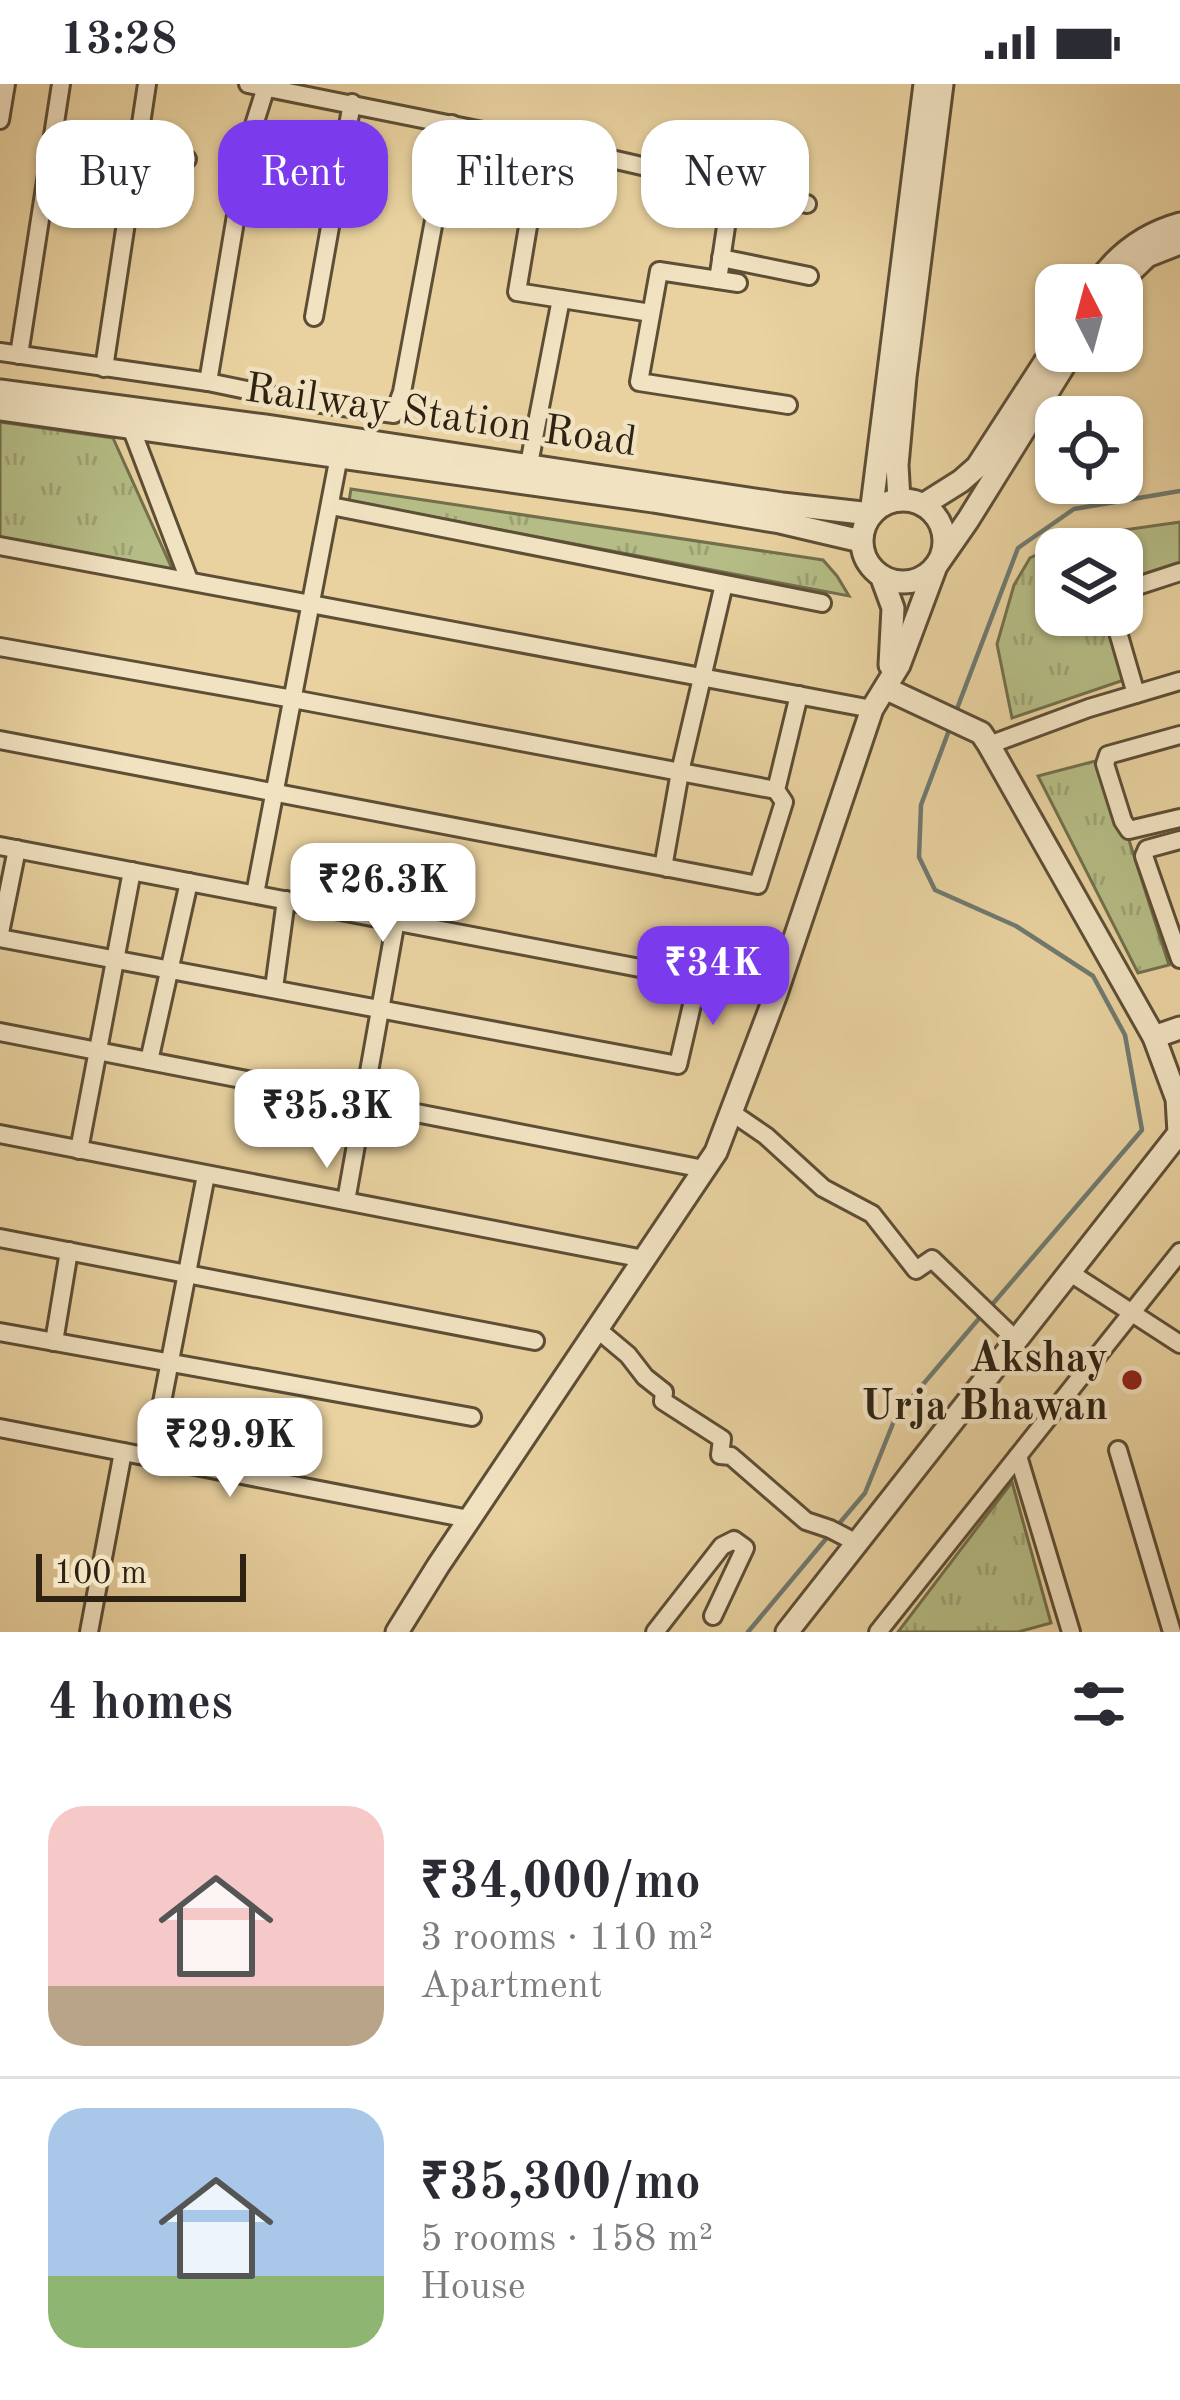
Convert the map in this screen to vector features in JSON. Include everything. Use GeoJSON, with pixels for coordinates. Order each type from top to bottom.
{"type":"FeatureCollection","features":[{"type":"Feature","properties":{"kind":"street"},"geometry":{"type":"LineString","coordinates":[[0,120],[5,84]]}},
{"type":"Feature","properties":{"kind":"street"},"geometry":{"type":"LineString","coordinates":[[19,355],[61,84]]}},
{"type":"Feature","properties":{"kind":"street"},"geometry":{"type":"LineString","coordinates":[[142,120],[147,84]]}},
{"type":"Feature","properties":{"kind":"street"},"geometry":{"type":"LineString","coordinates":[[887,689],[893,608],[882,578],[866,562],[861,541],[871,514],[925,84]]}},
{"type":"Feature","properties":{"kind":"street"},"geometry":{"type":"LineString","coordinates":[[899,500],[904,376],[942,84]]}},
{"type":"Feature","properties":{"kind":"street"},"geometry":{"type":"LineString","coordinates":[[208,382],[257,86],[433,120]]}},
{"type":"Feature","properties":{"kind":"street"},"geometry":{"type":"LineString","coordinates":[[314,317],[352,103]]}},
{"type":"Feature","properties":{"kind":"street"},"geometry":{"type":"LineString","coordinates":[[1112,264],[1137,242],[1180,224]]}},
{"type":"Feature","properties":{"kind":"street"},"geometry":{"type":"LineString","coordinates":[[104,368],[125,228]]}},
{"type":"Feature","properties":{"kind":"street"},"geometry":{"type":"LineString","coordinates":[[0,352],[394,413],[433,228]]}},
{"type":"Feature","properties":{"kind":"street"},"geometry":{"type":"LineString","coordinates":[[528,228],[517,292],[652,314]]}},
{"type":"Feature","properties":{"kind":"street"},"geometry":{"type":"LineString","coordinates":[[718,280],[726,228]]}},
{"type":"Feature","properties":{"kind":"street"},"geometry":{"type":"LineString","coordinates":[[1139,264],[1180,243]]}},
{"type":"Feature","properties":{"kind":"street"},"geometry":{"type":"LineString","coordinates":[[721,258],[809,276]]}},
{"type":"Feature","properties":{"kind":"street"},"geometry":{"type":"LineString","coordinates":[[738,283],[659,271],[639,382],[788,404]]}},
{"type":"Feature","properties":{"kind":"street"},"geometry":{"type":"LineString","coordinates":[[529,464],[561,299]]}},
{"type":"Feature","properties":{"kind":"street"},"geometry":{"type":"LineString","coordinates":[[923,506],[962,482],[976,467],[1038,372]]}},
{"type":"Feature","properties":{"kind":"street"},"geometry":{"type":"LineString","coordinates":[[882,578],[917,580],[936,566],[1060,372]]}},
{"type":"Feature","properties":{"kind":"street","name":"Railway Station Road"},"geometry":{"type":"LineString","coordinates":[[0,391],[871,514]]}},
{"type":"Feature","properties":{"kind":"street","name":"Railway Station Road"},"geometry":{"type":"LineString","coordinates":[[0,409],[653,501],[861,541]]}},
{"type":"Feature","properties":{"kind":"street"},"geometry":{"type":"LineString","coordinates":[[130,425],[188,580]]}},
{"type":"Feature","properties":{"kind":"street"},"geometry":{"type":"LineString","coordinates":[[255,894],[339,456]]}},
{"type":"Feature","properties":{"kind":"street"},"geometry":{"type":"LineString","coordinates":[[397,1632],[716,1152],[776,994],[872,709],[899,665],[944,545],[940,522],[923,506],[899,500],[871,514]]}},
{"type":"Feature","properties":{"kind":"street"},"geometry":{"type":"LineString","coordinates":[[331,506],[822,603]]}},
{"type":"Feature","properties":{"kind":"street"},"geometry":{"type":"LineString","coordinates":[[0,546],[872,709]]}},
{"type":"Feature","properties":{"kind":"street"},"geometry":{"type":"LineString","coordinates":[[1143,584],[1180,572]]}},
{"type":"Feature","properties":{"kind":"street"},"geometry":{"type":"LineString","coordinates":[[667,868],[664,862],[680,772],[724,584]]}},
{"type":"Feature","properties":{"kind":"street"},"geometry":{"type":"LineString","coordinates":[[1119,636],[1136,694]]}},
{"type":"Feature","properties":{"kind":"street"},"geometry":{"type":"LineString","coordinates":[[0,647],[776,790],[784,802],[758,885],[0,740]]}},
{"type":"Feature","properties":{"kind":"street"},"geometry":{"type":"LineString","coordinates":[[989,745],[1180,680]]}},
{"type":"Feature","properties":{"kind":"street"},"geometry":{"type":"LineString","coordinates":[[787,1632],[1179,1133],[1177,1099],[1154,1036],[989,745],[981,733],[887,689]]}},
{"type":"Feature","properties":{"kind":"street"},"geometry":{"type":"LineString","coordinates":[[776,790],[798,695]]}},
{"type":"Feature","properties":{"kind":"street"},"geometry":{"type":"LineString","coordinates":[[1180,735],[1108,755],[1106,764],[1129,830],[1180,818]]}},
{"type":"Feature","properties":{"kind":"street"},"geometry":{"type":"LineString","coordinates":[[1179,952],[1144,856],[1147,850],[1180,840]]}},
{"type":"Feature","properties":{"kind":"street"},"geometry":{"type":"LineString","coordinates":[[698,979],[677,1065],[115,961],[0,936],[9,847],[396,920],[776,994]]}},
{"type":"Feature","properties":{"kind":"street"},"geometry":{"type":"LineString","coordinates":[[79,1150],[132,871]]}},
{"type":"Feature","properties":{"kind":"street"},"geometry":{"type":"LineString","coordinates":[[149,1061],[189,882]]}},
{"type":"Feature","properties":{"kind":"street"},"geometry":{"type":"LineString","coordinates":[[274,988],[286,900]]}},
{"type":"Feature","properties":{"kind":"street"},"geometry":{"type":"LineString","coordinates":[[346,1201],[396,920]]}},
{"type":"Feature","properties":{"kind":"street"},"geometry":{"type":"LineString","coordinates":[[1154,1036],[1180,1028]]}},
{"type":"Feature","properties":{"kind":"street"},"geometry":{"type":"LineString","coordinates":[[0,1032],[704,1169]]}},
{"type":"Feature","properties":{"kind":"street"},"geometry":{"type":"LineString","coordinates":[[731,1112],[766,1136],[823,1188],[872,1214],[916,1270],[932,1259],[1016,1340]]}},
{"type":"Feature","properties":{"kind":"street"},"geometry":{"type":"LineString","coordinates":[[0,1134],[644,1259]]}},
{"type":"Feature","properties":{"kind":"street"},"geometry":{"type":"LineString","coordinates":[[151,1459],[206,1175]]}},
{"type":"Feature","properties":{"kind":"street"},"geometry":{"type":"LineString","coordinates":[[0,1238],[536,1342]]}},
{"type":"Feature","properties":{"kind":"street"},"geometry":{"type":"LineString","coordinates":[[54,1342],[69,1251]]}},
{"type":"Feature","properties":{"kind":"street"},"geometry":{"type":"LineString","coordinates":[[878,1632],[1180,1252]]}},
{"type":"Feature","properties":{"kind":"street"},"geometry":{"type":"LineString","coordinates":[[1069,1272],[1180,1344]]}},
{"type":"Feature","properties":{"kind":"street"},"geometry":{"type":"LineString","coordinates":[[597,1329],[664,1392],[664,1401],[722,1438],[720,1456],[731,1456],[806,1521],[856,1543]]}},
{"type":"Feature","properties":{"kind":"street"},"geometry":{"type":"LineString","coordinates":[[0,1332],[472,1417]]}},
{"type":"Feature","properties":{"kind":"street"},"geometry":{"type":"LineString","coordinates":[[0,1428],[469,1520]]}},
{"type":"Feature","properties":{"kind":"street"},"geometry":{"type":"LineString","coordinates":[[1118,1450],[1172,1632]]}},
{"type":"Feature","properties":{"kind":"street"},"geometry":{"type":"LineString","coordinates":[[89,1632],[123,1452]]}},
{"type":"Feature","properties":{"kind":"street"},"geometry":{"type":"LineString","coordinates":[[1018,1456],[1069,1632]]}},
{"type":"Feature","properties":{"kind":"street"},"geometry":{"type":"LineString","coordinates":[[655,1632],[722,1546],[734,1540],[745,1548],[713,1616]]}},
{"type":"Feature","properties":{"kind":"green space"},"geometry":{"type":"Polygon","coordinates":[[[0,422],[113,438],[174,573],[0,537],[0,422]]]}},
{"type":"Feature","properties":{"kind":"green space"},"geometry":{"type":"Polygon","coordinates":[[[351,489],[823,560],[849,596],[349,501],[351,489]]]}},
{"type":"Feature","properties":{"kind":"green space"},"geometry":{"type":"Polygon","coordinates":[[[1180,522],[1180,566],[1143,577],[1143,528],[1138,528],[1180,522]]]}},
{"type":"Feature","properties":{"kind":"green space"},"geometry":{"type":"Polygon","coordinates":[[[1035,556],[1035,636],[1112,636],[1124,680],[1012,718],[997,644],[1014,585],[1035,556]]]}},
{"type":"Feature","properties":{"kind":"green space"},"geometry":{"type":"Polygon","coordinates":[[[1103,759],[1169,965],[1138,973],[1038,776],[1103,759]]]}},
{"type":"Feature","properties":{"kind":"green space"},"geometry":{"type":"Polygon","coordinates":[[[1012,1482],[1051,1623],[1018,1632],[898,1632],[1012,1482]]]}},
{"type":"Feature","properties":{"kind":"waterway"},"geometry":{"type":"LineString","coordinates":[[955,714],[1018,548],[1074,509],[1180,491]]}},
{"type":"Feature","properties":{"kind":"waterway"},"geometry":{"type":"LineString","coordinates":[[951,725],[921,805],[919,857],[935,890],[1016,926],[1093,976],[1125,1035],[1142,1130],[990,1307]]}},
{"type":"Feature","properties":{"kind":"waterway"},"geometry":{"type":"LineString","coordinates":[[837,1526],[865,1493],[896,1416],[982,1315]]}},
{"type":"Feature","properties":{"kind":"waterway"},"geometry":{"type":"LineString","coordinates":[[748,1632],[830,1534]]}},
{"type":"Feature","properties":{"kind":"place","name":"Akshay Urja Bhawan"},"geometry":{"type":"Point","coordinates":[1132,1380]}}]}
